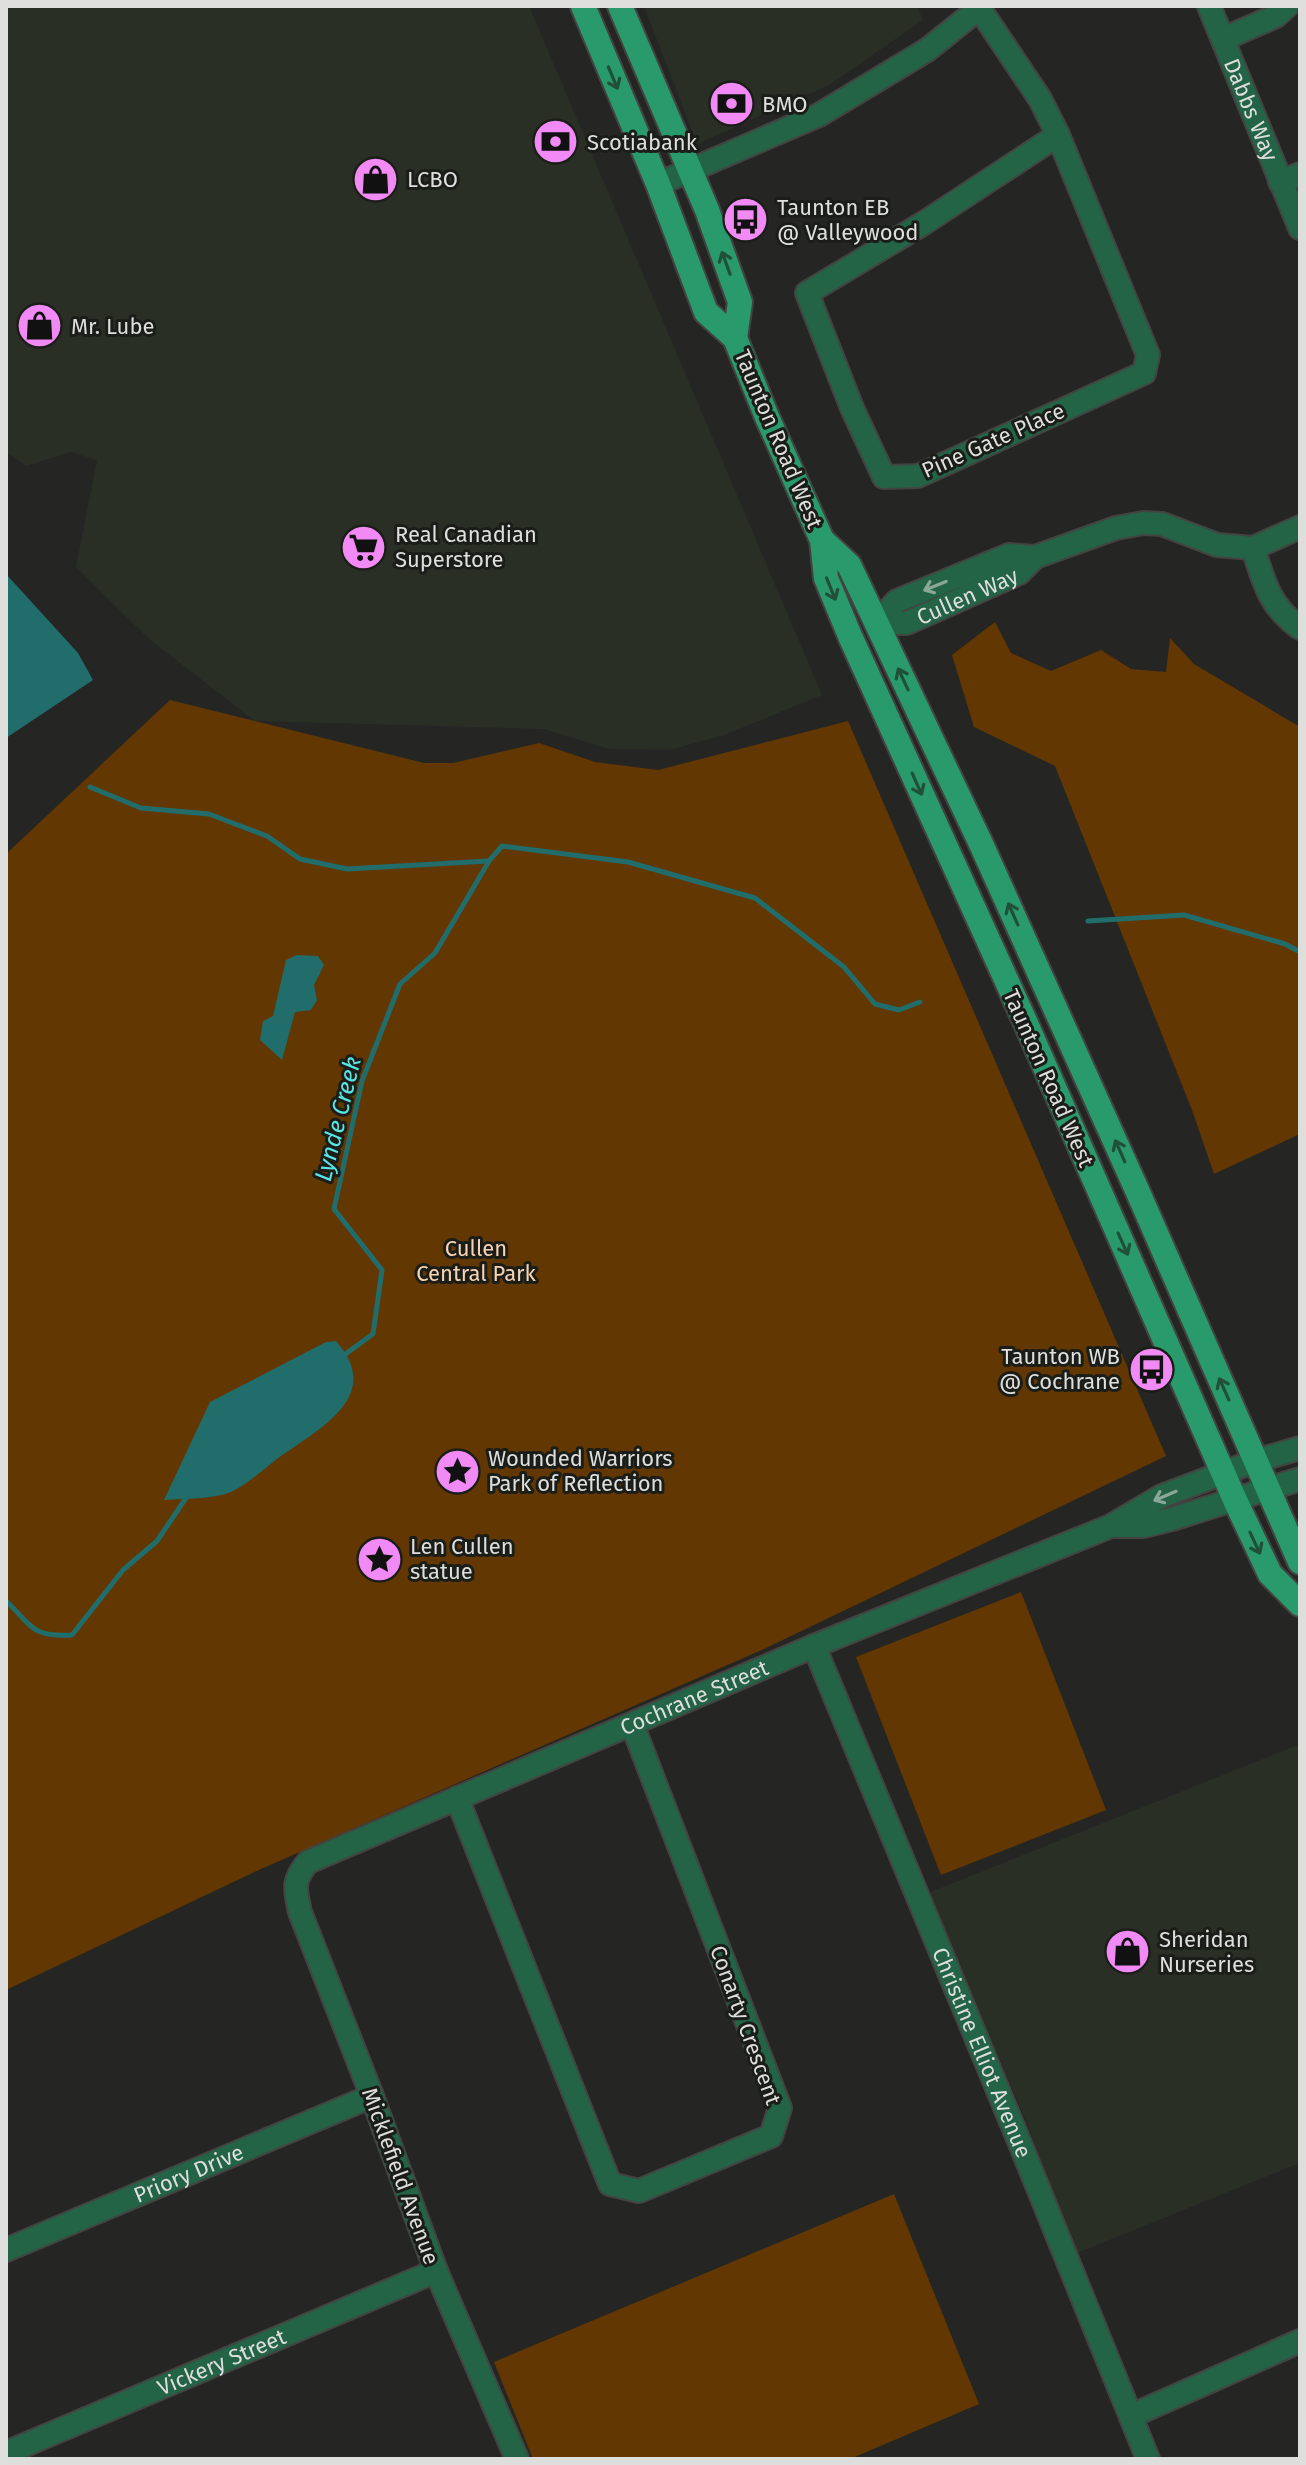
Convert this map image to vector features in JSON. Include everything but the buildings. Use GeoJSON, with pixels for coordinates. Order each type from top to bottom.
{"type":"FeatureCollection","features":[{"type":"Feature","properties":{"kind":"main road","name":"Taunton Road West"},"geometry":{"type":"LineString","coordinates":[[583,6],[658,184],[706,312],[735,338],[822,540],[826,578],[850,636],[1024,1019],[1235,1500],[1270,1574],[1300,1604]]}},
{"type":"Feature","properties":{"kind":"main road","name":"Taunton Road West"},"geometry":{"type":"LineString","coordinates":[[620,6],[691,171],[740,302],[735,338]]}},
{"type":"Feature","properties":{"kind":"main road","name":"Taunton Road West"},"geometry":{"type":"LineString","coordinates":[[822,540],[849,565],[982,846],[1300,1562]]}},
{"type":"Feature","properties":{"kind":"street","name":"Dabbs Way"},"geometry":{"type":"LineString","coordinates":[[1209,6],[1290,178],[1300,228]]}},
{"type":"Feature","properties":{"kind":"street","name":"Dabbs Way"},"geometry":{"type":"LineString","coordinates":[[1223,39],[1276,16],[1287,6]]}},
{"type":"Feature","properties":{"kind":"street"},"geometry":{"type":"LineString","coordinates":[[658,184],[819,115],[927,50],[980,7]]}},
{"type":"Feature","properties":{"kind":"street","name":"Pine Gate Place"},"geometry":{"type":"LineString","coordinates":[[980,7],[1040,99],[1058,135],[1148,355],[1144,373],[918,476],[884,477],[852,408],[807,293],[924,223],[1058,135]]}},
{"type":"Feature","properties":{"kind":"street","name":"Cullen Way"},"geometry":{"type":"LineString","coordinates":[[877,623],[897,601],[1009,555],[1035,557],[1104,531],[1143,523],[1162,524],[1217,545],[1253,548]]}},
{"type":"Feature","properties":{"kind":"street"},"geometry":{"type":"LineString","coordinates":[[1300,527],[1253,548],[1269,595],[1281,614],[1300,628]]}},
{"type":"Feature","properties":{"kind":"street","name":"Cochrane Street"},"geometry":{"type":"LineString","coordinates":[[295,1889],[297,1875],[308,1862],[814,1646],[1111,1526],[1162,1496],[1255,1461],[1300,1448]]}},
{"type":"Feature","properties":{"kind":"street","name":"Cochrane Street"},"geometry":{"type":"LineString","coordinates":[[1111,1526],[1144,1526],[1300,1479]]}},
{"type":"Feature","properties":{"kind":"street","name":"Christine Elliot Avenue"},"geometry":{"type":"LineString","coordinates":[[814,1646],[1148,2459]]}},
{"type":"Feature","properties":{"kind":"street","name":"Conarty Crescent"},"geometry":{"type":"LineString","coordinates":[[457,1798],[610,2184],[639,2191],[771,2136],[780,2108],[632,1724]]}},
{"type":"Feature","properties":{"kind":"street","name":"Micklefield Avenue"},"geometry":{"type":"LineString","coordinates":[[295,1889],[300,1912],[436,2271],[511,2457]]}},
{"type":"Feature","properties":{"kind":"street","name":"Priory Drive"},"geometry":{"type":"LineString","coordinates":[[6,2250],[372,2096]]}},
{"type":"Feature","properties":{"kind":"street","name":"Vickery Street"},"geometry":{"type":"LineString","coordinates":[[6,2453],[436,2271]]}},
{"type":"Feature","properties":{"kind":"street"},"geometry":{"type":"LineString","coordinates":[[1131,2416],[1300,2341]]}},
{"type":"Feature","properties":{"kind":"shaded area"},"geometry":{"type":"Polygon","coordinates":[[[6,6],[529,6],[822,695],[724,735],[670,750],[609,749],[544,729],[255,721],[149,639],[76,567],[97,460],[70,452],[26,466],[6,452],[6,6]]]}},
{"type":"Feature","properties":{"kind":"shaded area"},"geometry":{"type":"Polygon","coordinates":[[[644,6],[917,6],[923,20],[829,85],[697,144],[644,6]]]}},
{"type":"Feature","properties":{"kind":"shaded area"},"geometry":{"type":"Polygon","coordinates":[[[1300,1744],[1300,2163],[1072,2255],[1029,2128],[928,1893],[1300,1744]]]}},
{"type":"Feature","properties":{"kind":"green space"},"geometry":{"type":"Polygon","coordinates":[[[995,622],[1011,653],[1051,671],[1101,650],[1131,669],[1166,672],[1170,638],[1194,664],[1300,727],[1300,1134],[1214,1174],[1192,1110],[1055,766],[974,727],[952,655],[995,622]]]}},
{"type":"Feature","properties":{"kind":"green space","name":"Cullen Central Park"},"geometry":{"type":"Polygon","coordinates":[[[170,700],[424,763],[453,763],[539,743],[595,762],[658,770],[848,721],[1166,1456],[764,1649],[261,1869],[6,1990],[6,854],[170,700]]]}},
{"type":"Feature","properties":{"kind":"green space"},"geometry":{"type":"Polygon","coordinates":[[[1021,1592],[1106,1810],[941,1875],[856,1657],[1021,1592]]]}},
{"type":"Feature","properties":{"kind":"green space"},"geometry":{"type":"Polygon","coordinates":[[[894,2194],[979,2404],[850,2459],[533,2459],[494,2362],[894,2194]]]}},
{"type":"Feature","properties":{"kind":"water"},"geometry":{"type":"Polygon","coordinates":[[[6,574],[78,653],[93,680],[6,738],[6,574]]]}},
{"type":"Feature","properties":{"kind":"water"},"geometry":{"type":"Polygon","coordinates":[[[297,955],[318,956],[324,965],[314,985],[317,1000],[311,1010],[295,1012],[282,1060],[260,1040],[263,1021],[273,1016],[286,960],[297,955]]]}},
{"type":"Feature","properties":{"kind":"water"},"geometry":{"type":"Polygon","coordinates":[[[336,1341],[349,1360],[353,1378],[351,1393],[329,1421],[231,1492],[207,1498],[164,1500],[210,1402],[326,1342],[336,1341]]]}},
{"type":"Feature","properties":{"kind":"waterway"},"geometry":{"type":"LineString","coordinates":[[90,787],[141,808],[209,814],[267,836],[300,859],[347,869],[488,861]]}},
{"type":"Feature","properties":{"kind":"waterway","name":"Lynde Creek"},"geometry":{"type":"LineString","coordinates":[[344,1355],[373,1334],[382,1270],[334,1209],[362,1081],[400,984],[435,953],[489,861],[502,846],[628,862],[755,898],[844,967],[875,1004],[899,1010],[920,1002]]}},
{"type":"Feature","properties":{"kind":"waterway","name":"Lynde Creek"},"geometry":{"type":"LineString","coordinates":[[1088,921],[1184,915],[1285,944],[1300,952]]}},
{"type":"Feature","properties":{"kind":"waterway","name":"Lynde Creek"},"geometry":{"type":"LineString","coordinates":[[6,1601],[40,1632],[72,1635],[123,1570],[157,1541],[188,1495]]}},
{"type":"Feature","properties":{"kind":"place","name":"BMO"},"geometry":{"type":"Point","coordinates":[731,104]}},
{"type":"Feature","properties":{"kind":"place","name":"Scotiabank"},"geometry":{"type":"Point","coordinates":[556,142]}},
{"type":"Feature","properties":{"kind":"place","name":"LCBO"},"geometry":{"type":"Point","coordinates":[376,179]}},
{"type":"Feature","properties":{"kind":"place","name":"Taunton EB @ Valleywood"},"geometry":{"type":"Point","coordinates":[746,220]}},
{"type":"Feature","properties":{"kind":"place","name":"Mr. Lube"},"geometry":{"type":"Point","coordinates":[40,326]}},
{"type":"Feature","properties":{"kind":"place","name":"Real Canadian Superstore"},"geometry":{"type":"Point","coordinates":[364,547]}},
{"type":"Feature","properties":{"kind":"place","name":"Taunton WB @ Cochrane"},"geometry":{"type":"Point","coordinates":[1151,1369]}},
{"type":"Feature","properties":{"kind":"place","name":"Wounded Warriors Park of Reflection"},"geometry":{"type":"Point","coordinates":[457,1471]}},
{"type":"Feature","properties":{"kind":"place","name":"Len Cullen statue"},"geometry":{"type":"Point","coordinates":[379,1559]}},
{"type":"Feature","properties":{"kind":"place","name":"Sheridan Nurseries"},"geometry":{"type":"Point","coordinates":[1128,1952]}}]}
